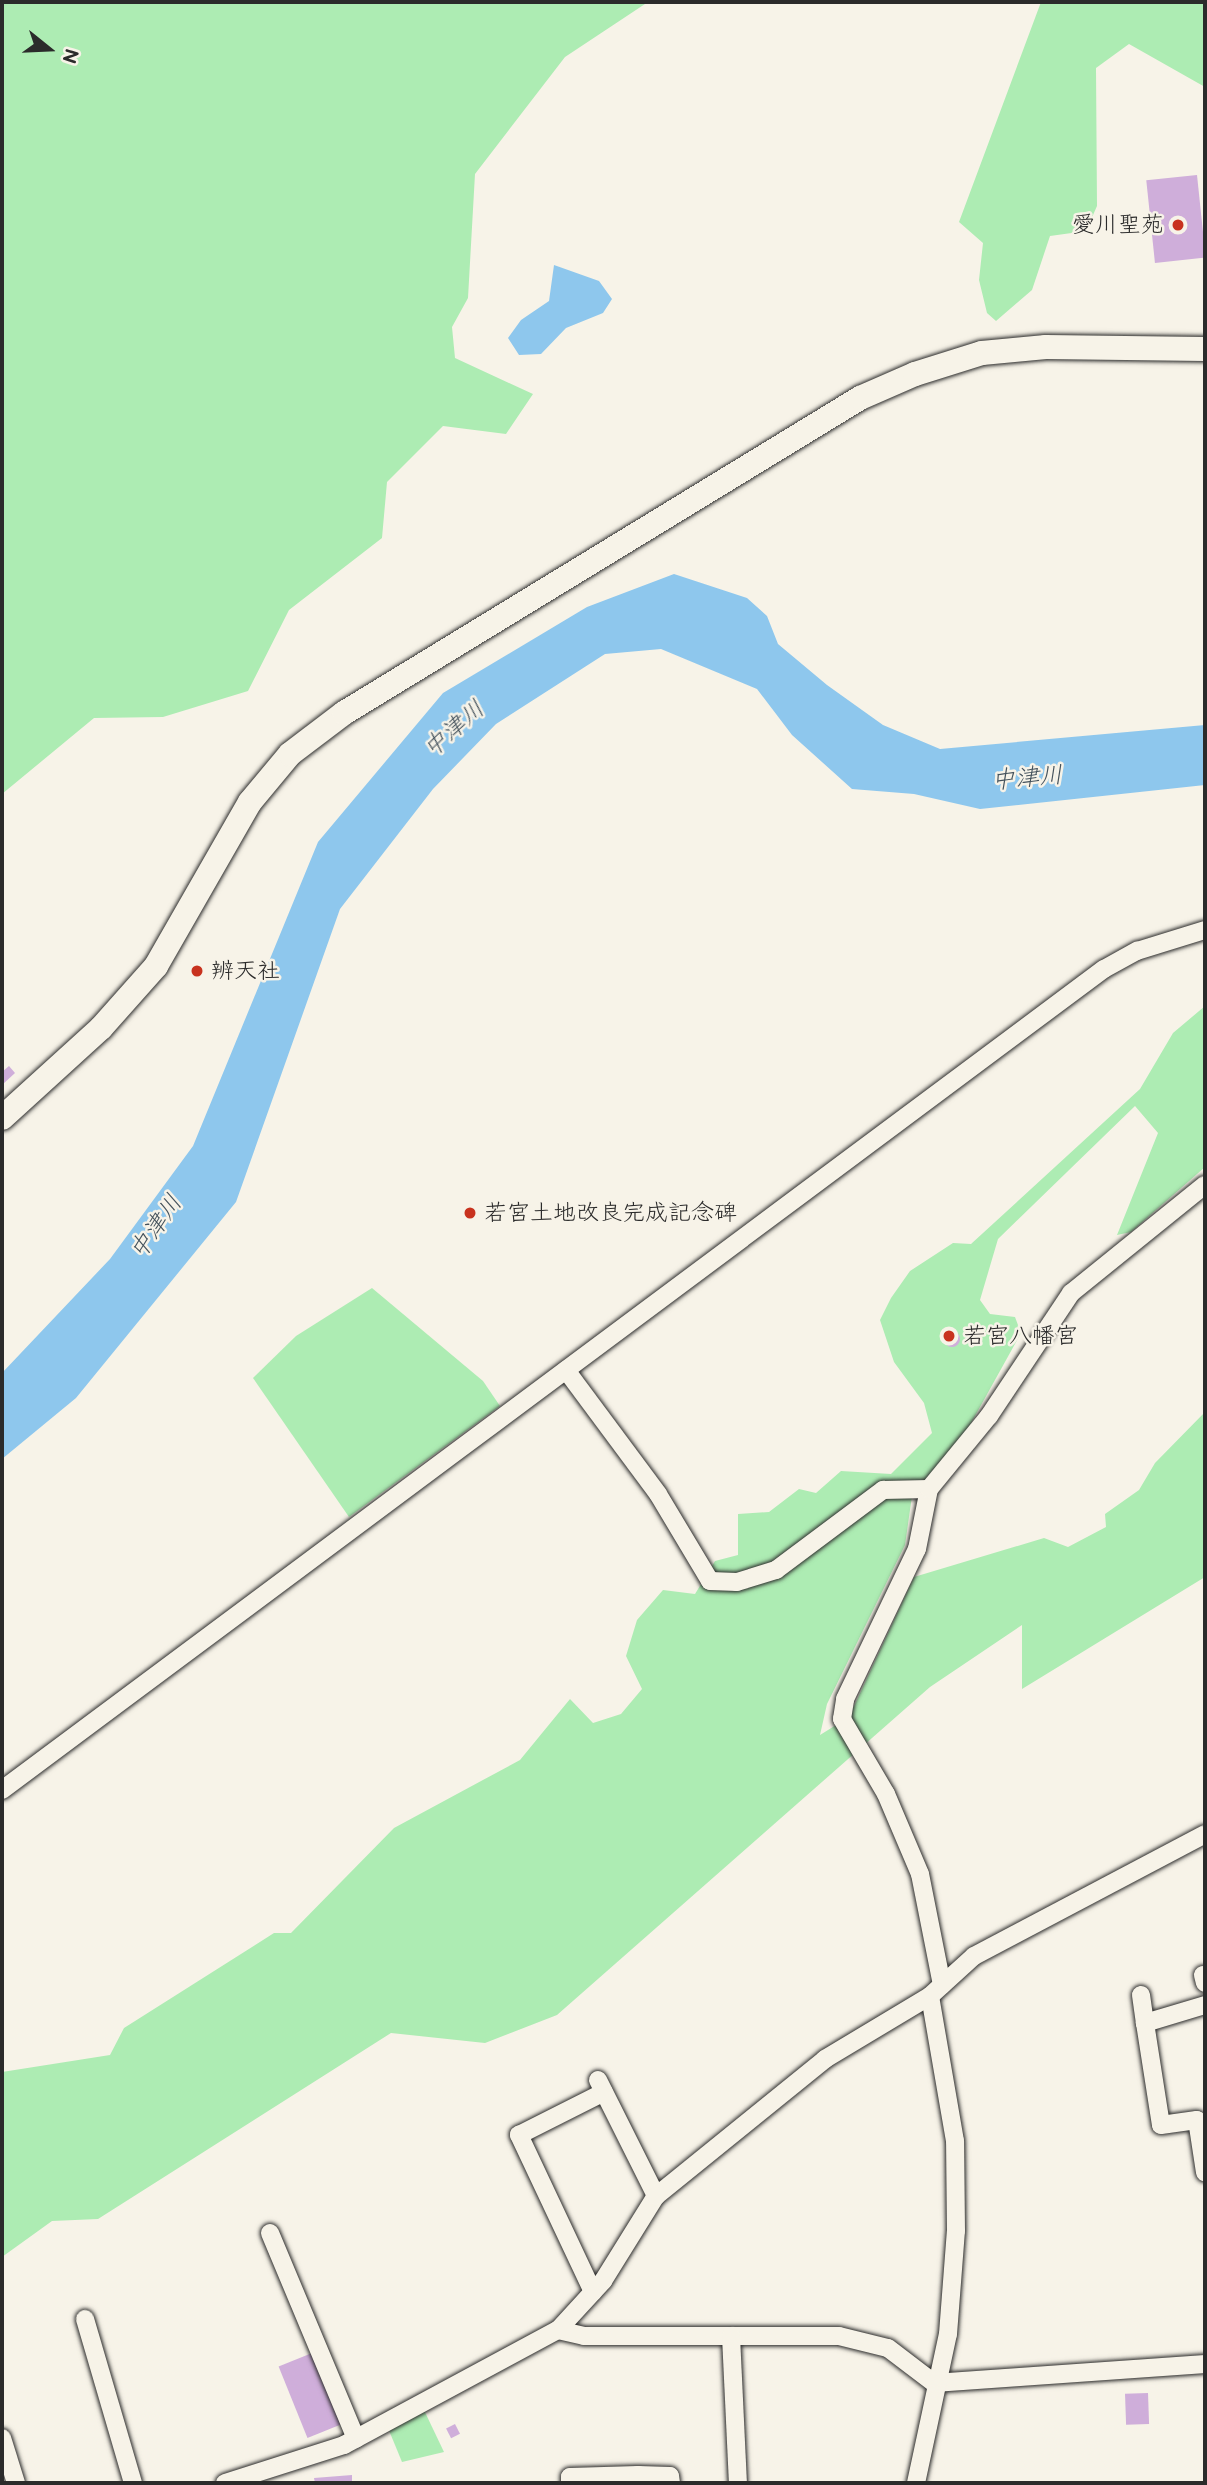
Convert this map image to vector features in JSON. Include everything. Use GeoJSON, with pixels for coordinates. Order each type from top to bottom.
{"type":"FeatureCollection","features":[{"type":"Feature","properties":{"kind":"street"},"geometry":{"type":"LineString","coordinates":[[2,1118],[101,1028],[156,966],[250,802],[290,754],[344,713],[860,398],[915,374],[982,353],[1046,347],[1205,349]]}},
{"type":"Feature","properties":{"kind":"street"},"geometry":{"type":"LineString","coordinates":[[2,1790],[1104,969],[1137,951],[1205,930]]}},
{"type":"Feature","properties":{"kind":"street"},"geometry":{"type":"LineString","coordinates":[[916,2483],[934,2383],[948,2334],[957,2165],[936,1991],[909,1843],[842,1719],[848,1693],[917,1549],[929,1489],[989,1416],[1071,1293],[1205,1185]]}},
{"type":"Feature","properties":{"kind":"street"},"geometry":{"type":"LineString","coordinates":[[566,1370],[658,1494],[710,1581],[737,1582],[776,1570],[883,1490],[929,1489]]}},
{"type":"Feature","properties":{"kind":"street"},"geometry":{"type":"LineString","coordinates":[[225,2483],[356,2439],[558,2330],[593,2292],[656,2196],[825,2059],[936,1991],[974,1956],[1205,1834]]}},
{"type":"Feature","properties":{"kind":"street"},"geometry":{"type":"LineString","coordinates":[[1141,1995],[1161,2124],[1197,2120],[1205,2172]]}},
{"type":"Feature","properties":{"kind":"street"},"geometry":{"type":"LineString","coordinates":[[1145,2023],[1205,2005]]}},
{"type":"Feature","properties":{"kind":"street"},"geometry":{"type":"LineString","coordinates":[[593,2292],[553,2191],[519,2135],[601,2086],[656,2196]]}},
{"type":"Feature","properties":{"kind":"street"},"geometry":{"type":"LineString","coordinates":[[270,2233],[356,2439]]}},
{"type":"Feature","properties":{"kind":"street"},"geometry":{"type":"LineString","coordinates":[[85,2319],[133,2483]]}},
{"type":"Feature","properties":{"kind":"street"},"geometry":{"type":"LineString","coordinates":[[558,2330],[867,2340],[909,2360],[934,2383],[1205,2364]]}},
{"type":"Feature","properties":{"kind":"street"},"geometry":{"type":"LineString","coordinates":[[731,2336],[738,2483]]}},
{"type":"Feature","properties":{"kind":"street"},"geometry":{"type":"LineString","coordinates":[[2,2438],[16,2483]]}},
{"type":"Feature","properties":{"kind":"street"},"geometry":{"type":"LineString","coordinates":[[570,2483],[570,2477],[638,2476],[670,2476],[671,2483]]}},
{"type":"Feature","properties":{"kind":"green space"},"geometry":{"type":"Polygon","coordinates":[[[2,2],[648,2],[565,57],[475,174],[468,298],[452,327],[455,358],[533,394],[506,434],[443,426],[387,482],[382,538],[289,610],[248,691],[163,717],[94,718],[2,794],[2,2]]]}},
{"type":"Feature","properties":{"kind":"green space"},"geometry":{"type":"Polygon","coordinates":[[[1041,2],[1205,2],[1205,87],[1129,44],[1096,68],[1097,206],[1086,231],[1050,236],[1032,290],[996,321],[987,313],[979,280],[983,243],[959,222],[1041,2]]]}},
{"type":"Feature","properties":{"kind":"green space"},"geometry":{"type":"Polygon","coordinates":[[[1205,1006],[1205,1167],[1131,1232],[1117,1235],[1158,1133],[1135,1106],[998,1239],[980,1300],[990,1314],[1015,1317],[1021,1333],[965,1434],[912,1496],[905,1545],[827,1704],[820,1735],[849,1717],[914,1577],[1044,1538],[1068,1547],[1106,1527],[1105,1514],[1139,1490],[1155,1463],[1205,1412],[1205,1577],[1022,1689],[1022,1625],[930,1687],[557,2015],[485,2043],[391,2033],[98,2219],[52,2221],[2,2257],[2,2072],[110,2055],[124,2028],[274,1933],[291,1933],[394,1828],[520,1760],[570,1699],[593,1723],[621,1714],[642,1689],[626,1656],[637,1620],[663,1590],[695,1594],[715,1561],[738,1555],[738,1514],[769,1512],[799,1489],[816,1493],[841,1471],[891,1474],[932,1433],[924,1403],[894,1362],[880,1320],[891,1298],[910,1271],[953,1243],[971,1244],[1140,1089],[1173,1033],[1205,1006]]]}},
{"type":"Feature","properties":{"kind":"green space"},"geometry":{"type":"Polygon","coordinates":[[[372,1288],[483,1381],[500,1406],[349,1517],[253,1378],[296,1336],[372,1288]]]}},
{"type":"Feature","properties":{"kind":"green space"},"geometry":{"type":"Polygon","coordinates":[[[423,2408],[444,2452],[402,2462],[388,2428],[423,2408]]]}},
{"type":"Feature","properties":{"kind":"water"},"geometry":{"type":"Polygon","coordinates":[[[554,265],[599,281],[612,299],[603,313],[566,328],[541,354],[519,355],[508,338],[521,320],[549,301],[554,265]]]}},
{"type":"Feature","properties":{"kind":"water","name":"中津川"},"geometry":{"type":"Polygon","coordinates":[[[674,574],[747,598],[767,616],[778,644],[827,685],[883,725],[940,749],[1205,725],[1205,785],[980,809],[914,794],[852,789],[792,735],[757,689],[661,649],[605,654],[496,724],[433,789],[340,909],[236,1202],[76,1398],[2,1459],[2,1373],[110,1259],[193,1146],[318,842],[443,693],[587,607],[674,574]]]}},
{"type":"Feature","properties":{"kind":"building","name":"愛川聖苑"},"geometry":{"type":"Polygon","coordinates":[[[1197,175],[1205,258],[1155,263],[1146,180],[1197,175]]]}},
{"type":"Feature","properties":{"kind":"building"},"geometry":{"type":"Polygon","coordinates":[[[9,1066],[15,1073],[2,1085],[2,1072],[9,1066]]]}},
{"type":"Feature","properties":{"kind":"building"},"geometry":{"type":"Polygon","coordinates":[[[949,1331],[955,1331],[960,1339],[958,1345],[949,1347],[944,1342],[944,1336],[949,1331]]]}},
{"type":"Feature","properties":{"kind":"building"},"geometry":{"type":"Polygon","coordinates":[[[312,2353],[341,2424],[307,2438],[279,2366],[312,2353]]]}},
{"type":"Feature","properties":{"kind":"building"},"geometry":{"type":"Polygon","coordinates":[[[1148,2393],[1149,2424],[1126,2425],[1125,2394],[1148,2393]]]}},
{"type":"Feature","properties":{"kind":"building"},"geometry":{"type":"Polygon","coordinates":[[[455,2424],[460,2434],[451,2438],[446,2429],[455,2424]]]}},
{"type":"Feature","properties":{"kind":"building"},"geometry":{"type":"Polygon","coordinates":[[[352,2475],[352,2483],[315,2483],[314,2478],[352,2475]]]}},
{"type":"Feature","properties":{"kind":"place","name":"愛川聖苑"},"geometry":{"type":"Point","coordinates":[1178,225]}},
{"type":"Feature","properties":{"kind":"place","name":"辨天社"},"geometry":{"type":"Point","coordinates":[197,971]}},
{"type":"Feature","properties":{"kind":"place","name":"若宮土地改良完成記念碑"},"geometry":{"type":"Point","coordinates":[470,1213]}},
{"type":"Feature","properties":{"kind":"place","name":"若宮八幡宮"},"geometry":{"type":"Point","coordinates":[949,1336]}}]}
